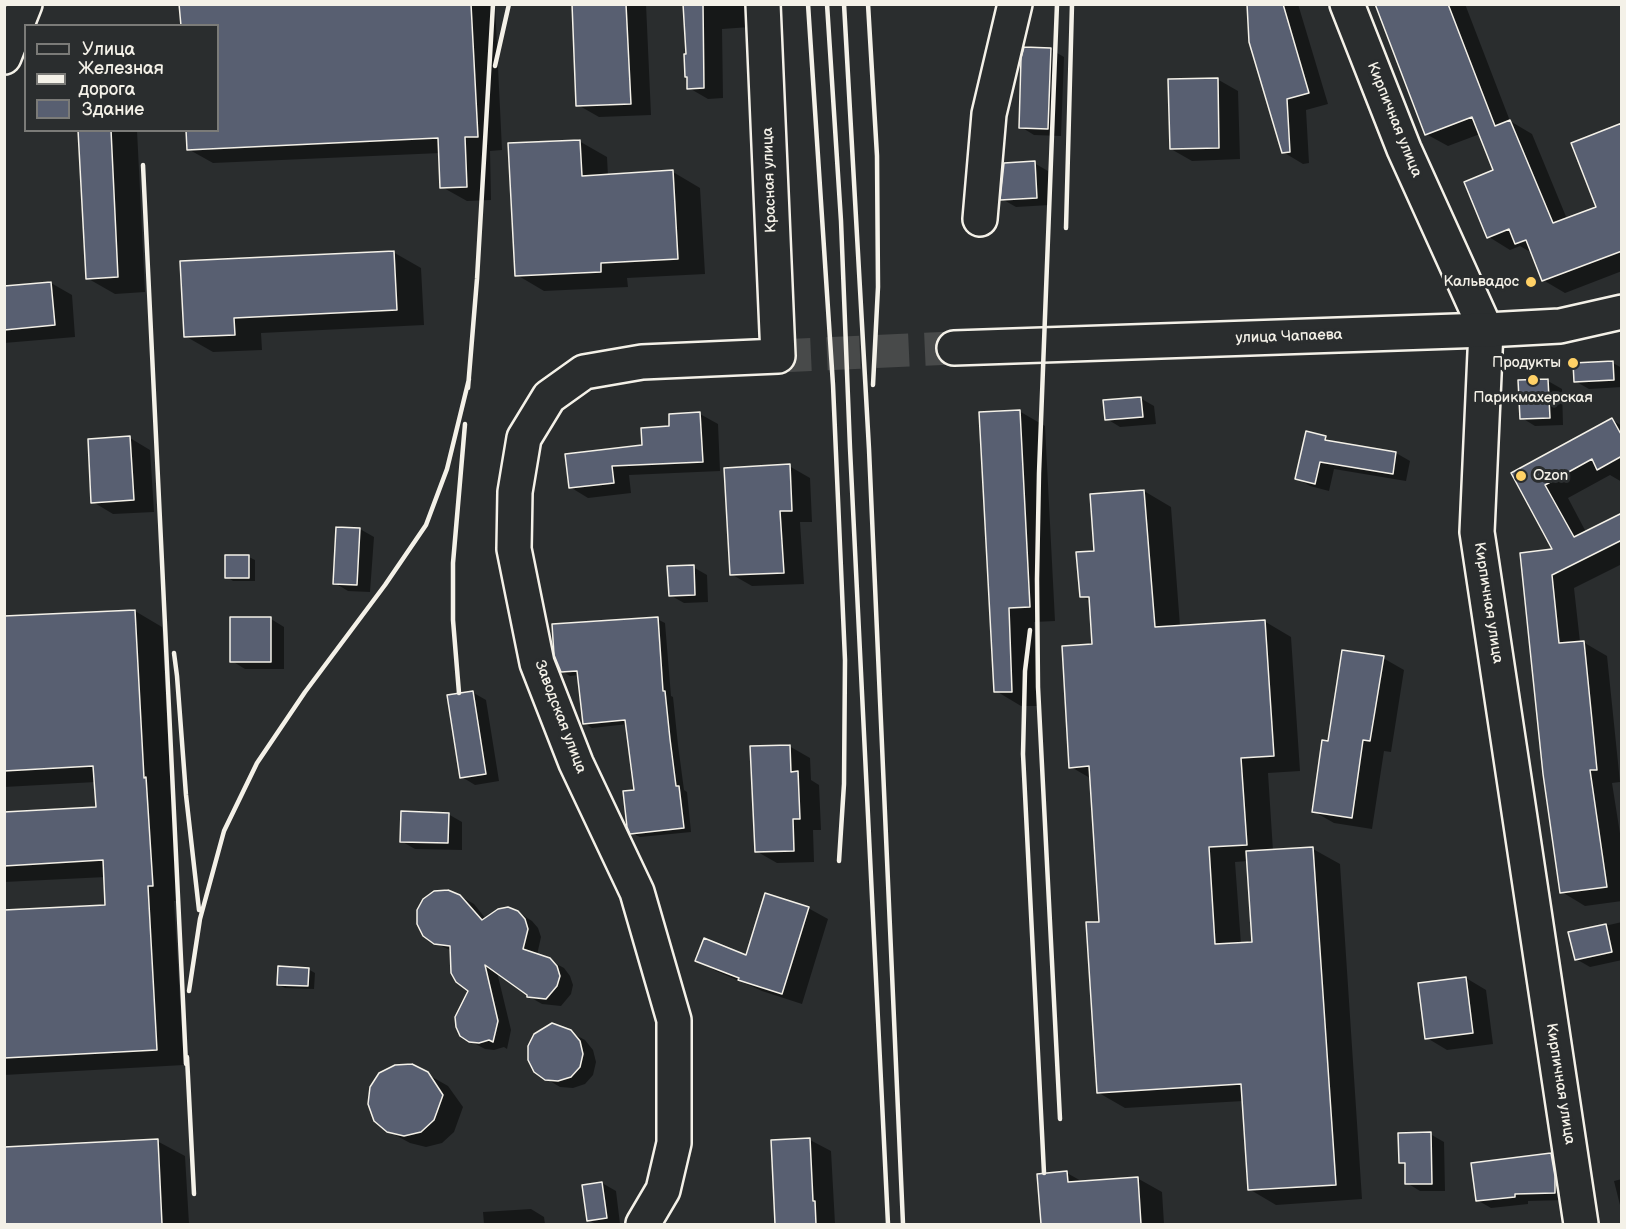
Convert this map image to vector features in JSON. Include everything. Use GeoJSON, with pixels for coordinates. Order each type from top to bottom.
{"type":"FeatureCollection","features":[{"type":"Feature","properties":{"kind":"main road"},"geometry":{"type":"LineString","coordinates":[[4,57],[25,4]]}},
{"type":"Feature","properties":{"kind":"main road","name":"Красная улица"},"geometry":{"type":"LineString","coordinates":[[763,4],[778,356]]}},
{"type":"Feature","properties":{"kind":"main road"},"geometry":{"type":"LineString","coordinates":[[981,219],[989,114],[1015,4]]}},
{"type":"Feature","properties":{"kind":"main road","name":"Кирпичная улица"},"geometry":{"type":"LineString","coordinates":[[1347,4],[1404,149],[1486,330],[1477,532],[1581,1224]]}},
{"type":"Feature","properties":{"kind":"main road","name":"улица Чапаева"},"geometry":{"type":"LineString","coordinates":[[954,348],[1486,330],[1560,326],[1622,312]]}},
{"type":"Feature","properties":{"kind":"main road","name":"Заводская улица"},"geometry":{"type":"LineString","coordinates":[[643,1224],[663,1190],[674,1143],[674,1020],[637,892],[576,763],[537,663],[514,549],[515,492],[524,438],[549,398],[584,372],[642,362],[778,356]]}},
{"type":"Feature","properties":{"kind":"building"},"geometry":{"type":"Polygon","coordinates":[[[179,4],[471,4],[478,137],[465,137],[467,187],[440,188],[438,138],[187,150],[186,132],[219,132],[219,24],[181,24],[179,4]]]}},
{"type":"Feature","properties":{"kind":"building"},"geometry":{"type":"Polygon","coordinates":[[[572,4],[626,4],[631,104],[576,106],[572,4]]]}},
{"type":"Feature","properties":{"kind":"building"},"geometry":{"type":"Polygon","coordinates":[[[683,4],[703,4],[704,88],[687,89],[683,4]]]}},
{"type":"Feature","properties":{"kind":"building"},"geometry":{"type":"Polygon","coordinates":[[[1247,4],[1283,4],[1309,93],[1287,99],[1290,152],[1282,153],[1249,42],[1247,4]]]}},
{"type":"Feature","properties":{"kind":"building"},"geometry":{"type":"Polygon","coordinates":[[[1375,4],[1448,4],[1495,126],[1510,120],[1553,223],[1596,207],[1571,143],[1622,123],[1622,251],[1542,281],[1526,240],[1515,244],[1509,229],[1487,238],[1464,182],[1493,170],[1472,117],[1425,135],[1375,4]]]}},
{"type":"Feature","properties":{"kind":"building"},"geometry":{"type":"Polygon","coordinates":[[[1024,47],[1051,48],[1048,129],[1019,128],[1021,58],[1024,47]]]}},
{"type":"Feature","properties":{"kind":"building"},"geometry":{"type":"Polygon","coordinates":[[[1218,78],[1219,148],[1170,149],[1168,79],[1218,78]]]}},
{"type":"Feature","properties":{"kind":"building"},"geometry":{"type":"Polygon","coordinates":[[[78,132],[111,132],[118,277],[86,279],[78,132]]]}},
{"type":"Feature","properties":{"kind":"building"},"geometry":{"type":"Polygon","coordinates":[[[580,140],[582,176],[673,170],[678,259],[601,263],[601,272],[515,276],[508,143],[580,140]]]}},
{"type":"Feature","properties":{"kind":"building"},"geometry":{"type":"Polygon","coordinates":[[[1035,161],[1037,198],[1000,200],[1004,163],[1035,161]]]}},
{"type":"Feature","properties":{"kind":"building"},"geometry":{"type":"Polygon","coordinates":[[[394,251],[397,310],[234,318],[235,335],[184,337],[180,261],[394,251]]]}},
{"type":"Feature","properties":{"kind":"building"},"geometry":{"type":"Polygon","coordinates":[[[51,282],[55,325],[4,330],[4,286],[51,282]]]}},
{"type":"Feature","properties":{"kind":"building"},"geometry":{"type":"Polygon","coordinates":[[[1613,361],[1614,380],[1574,382],[1573,363],[1613,361]]]}},
{"type":"Feature","properties":{"kind":"building"},"geometry":{"type":"Polygon","coordinates":[[[1548,379],[1550,418],[1520,419],[1518,380],[1548,379]]]}},
{"type":"Feature","properties":{"kind":"building"},"geometry":{"type":"Polygon","coordinates":[[[1141,397],[1143,417],[1105,420],[1103,400],[1141,397]]]}},
{"type":"Feature","properties":{"kind":"building"},"geometry":{"type":"Polygon","coordinates":[[[1020,410],[1030,607],[1009,608],[1012,692],[994,692],[979,412],[1020,410]]]}},
{"type":"Feature","properties":{"kind":"building"},"geometry":{"type":"Polygon","coordinates":[[[700,412],[703,462],[612,466],[614,483],[569,488],[565,454],[642,445],[641,428],[669,426],[669,414],[700,412]]]}},
{"type":"Feature","properties":{"kind":"building"},"geometry":{"type":"Polygon","coordinates":[[[1612,418],[1622,436],[1622,456],[1597,470],[1592,459],[1545,485],[1574,537],[1622,513],[1622,540],[1552,575],[1559,643],[1584,641],[1597,770],[1590,770],[1607,887],[1560,893],[1543,774],[1520,553],[1552,549],[1511,473],[1612,418]]]}},
{"type":"Feature","properties":{"kind":"building"},"geometry":{"type":"Polygon","coordinates":[[[1306,431],[1326,436],[1325,440],[1396,452],[1393,474],[1320,462],[1315,484],[1295,479],[1306,431]]]}},
{"type":"Feature","properties":{"kind":"building"},"geometry":{"type":"Polygon","coordinates":[[[130,436],[134,500],[91,503],[88,439],[130,436]]]}},
{"type":"Feature","properties":{"kind":"building"},"geometry":{"type":"Polygon","coordinates":[[[790,464],[792,511],[780,511],[784,573],[730,575],[724,468],[790,464]]]}},
{"type":"Feature","properties":{"kind":"building"},"geometry":{"type":"Polygon","coordinates":[[[1144,490],[1155,627],[1265,620],[1274,756],[1241,758],[1247,845],[1209,847],[1215,944],[1252,942],[1246,851],[1313,847],[1336,1185],[1248,1190],[1241,1084],[1097,1093],[1086,922],[1099,922],[1089,766],[1069,768],[1062,646],[1092,644],[1089,597],[1080,597],[1076,552],[1094,551],[1090,494],[1144,490]]]}},
{"type":"Feature","properties":{"kind":"building"},"geometry":{"type":"Polygon","coordinates":[[[336,527],[360,528],[357,585],[333,584],[336,527]]]}},
{"type":"Feature","properties":{"kind":"building"},"geometry":{"type":"Polygon","coordinates":[[[225,555],[249,555],[249,578],[225,578],[225,555]]]}},
{"type":"Feature","properties":{"kind":"building"},"geometry":{"type":"Polygon","coordinates":[[[694,565],[695,595],[669,596],[667,566],[694,565]]]}},
{"type":"Feature","properties":{"kind":"building"},"geometry":{"type":"Polygon","coordinates":[[[135,610],[144,778],[146,777],[153,886],[148,886],[157,1050],[4,1058],[4,910],[105,905],[103,860],[4,866],[4,812],[96,807],[93,766],[4,771],[4,616],[135,610]]]}},
{"type":"Feature","properties":{"kind":"building"},"geometry":{"type":"Polygon","coordinates":[[[230,617],[271,617],[271,662],[230,662],[230,617]]]}},
{"type":"Feature","properties":{"kind":"building"},"geometry":{"type":"Polygon","coordinates":[[[658,617],[663,691],[665,691],[676,786],[679,786],[684,828],[630,834],[627,827],[623,791],[634,790],[625,720],[583,724],[577,671],[561,672],[554,655],[552,624],[658,617]]]}},
{"type":"Feature","properties":{"kind":"building"},"geometry":{"type":"Polygon","coordinates":[[[1342,650],[1384,656],[1370,741],[1363,740],[1352,818],[1312,812],[1322,740],[1328,741],[1342,650]]]}},
{"type":"Feature","properties":{"kind":"building"},"geometry":{"type":"Polygon","coordinates":[[[473,691],[486,774],[460,778],[447,695],[473,691]]]}},
{"type":"Feature","properties":{"kind":"building"},"geometry":{"type":"Polygon","coordinates":[[[790,745],[791,772],[798,771],[800,819],[793,819],[794,851],[755,852],[750,746],[790,745]]]}},
{"type":"Feature","properties":{"kind":"building"},"geometry":{"type":"Polygon","coordinates":[[[401,811],[449,813],[448,843],[400,842],[401,811]]]}},
{"type":"Feature","properties":{"kind":"building"},"geometry":{"type":"Polygon","coordinates":[[[448,890],[460,895],[482,920],[498,909],[508,907],[518,911],[525,919],[528,929],[523,949],[550,958],[557,966],[560,976],[557,986],[546,999],[527,997],[485,965],[498,1021],[493,1042],[489,1040],[479,1043],[469,1042],[460,1036],[455,1017],[468,991],[456,982],[451,973],[450,946],[434,944],[423,936],[417,924],[417,910],[423,899],[434,891],[448,890]]]}},
{"type":"Feature","properties":{"kind":"building"},"geometry":{"type":"Polygon","coordinates":[[[765,893],[809,907],[782,994],[738,980],[739,978],[695,961],[704,938],[746,955],[765,893]]]}},
{"type":"Feature","properties":{"kind":"building"},"geometry":{"type":"Polygon","coordinates":[[[1606,924],[1612,952],[1575,960],[1568,932],[1606,924]]]}},
{"type":"Feature","properties":{"kind":"building"},"geometry":{"type":"Polygon","coordinates":[[[278,966],[309,968],[308,986],[277,985],[278,966]]]}},
{"type":"Feature","properties":{"kind":"building"},"geometry":{"type":"Polygon","coordinates":[[[1466,977],[1473,1033],[1425,1039],[1418,983],[1466,977]]]}},
{"type":"Feature","properties":{"kind":"building"},"geometry":{"type":"Polygon","coordinates":[[[552,1023],[571,1030],[580,1041],[583,1054],[580,1067],[571,1077],[558,1081],[545,1080],[534,1072],[528,1060],[528,1046],[534,1034],[552,1023]]]}},
{"type":"Feature","properties":{"kind":"building"},"geometry":{"type":"Polygon","coordinates":[[[412,1064],[428,1072],[443,1095],[434,1120],[421,1132],[404,1136],[387,1132],[374,1121],[368,1104],[370,1087],[379,1073],[395,1065],[412,1064]]]}},
{"type":"Feature","properties":{"kind":"building"},"geometry":{"type":"Polygon","coordinates":[[[1431,1132],[1432,1184],[1405,1184],[1405,1163],[1399,1163],[1398,1133],[1431,1132]]]}},
{"type":"Feature","properties":{"kind":"building"},"geometry":{"type":"Polygon","coordinates":[[[810,1138],[816,1224],[775,1224],[771,1140],[810,1138]]]}},
{"type":"Feature","properties":{"kind":"building"},"geometry":{"type":"Polygon","coordinates":[[[158,1139],[162,1224],[4,1224],[4,1147],[158,1139]]]}},
{"type":"Feature","properties":{"kind":"building"},"geometry":{"type":"Polygon","coordinates":[[[1551,1153],[1555,1193],[1515,1194],[1515,1197],[1476,1201],[1471,1163],[1551,1153]]]}},
{"type":"Feature","properties":{"kind":"building"},"geometry":{"type":"Polygon","coordinates":[[[1067,1171],[1068,1182],[1138,1177],[1141,1224],[1041,1224],[1037,1174],[1067,1171]]]}},
{"type":"Feature","properties":{"kind":"building"},"geometry":{"type":"Polygon","coordinates":[[[602,1182],[607,1218],[587,1221],[582,1185],[602,1182]]]}},
{"type":"Feature","properties":{"kind":"tunnel"},"geometry":{"type":"LineString","coordinates":[[778,356],[954,348]]}},
{"type":"Feature","properties":{"kind":"railway"},"geometry":{"type":"LineString","coordinates":[[468,388],[477,279],[493,4]]}},
{"type":"Feature","properties":{"kind":"railway"},"geometry":{"type":"LineString","coordinates":[[495,66],[509,4]]}},
{"type":"Feature","properties":{"kind":"railway"},"geometry":{"type":"LineString","coordinates":[[808,4],[833,385],[845,660],[844,784],[839,861]]}},
{"type":"Feature","properties":{"kind":"railway"},"geometry":{"type":"LineString","coordinates":[[827,4],[841,221],[888,1224]]}},
{"type":"Feature","properties":{"kind":"railway"},"geometry":{"type":"LineString","coordinates":[[844,4],[869,449],[903,1224]]}},
{"type":"Feature","properties":{"kind":"railway"},"geometry":{"type":"LineString","coordinates":[[868,4],[877,156],[878,287],[873,385]]}},
{"type":"Feature","properties":{"kind":"railway"},"geometry":{"type":"LineString","coordinates":[[1057,4],[1037,579],[1038,687],[1060,1119]]}},
{"type":"Feature","properties":{"kind":"railway"},"geometry":{"type":"LineString","coordinates":[[1066,228],[1072,4]]}},
{"type":"Feature","properties":{"kind":"railway"},"geometry":{"type":"LineString","coordinates":[[143,165],[186,1064]]}},
{"type":"Feature","properties":{"kind":"railway"},"geometry":{"type":"LineString","coordinates":[[189,991],[200,919],[224,831],[257,763],[305,692],[385,585],[426,525],[447,469],[469,379]]}},
{"type":"Feature","properties":{"kind":"railway"},"geometry":{"type":"LineString","coordinates":[[459,693],[453,620],[453,563],[465,424]]}},
{"type":"Feature","properties":{"kind":"railway"},"geometry":{"type":"LineString","coordinates":[[1030,630],[1025,671],[1023,754],[1044,1173]]}},
{"type":"Feature","properties":{"kind":"railway"},"geometry":{"type":"LineString","coordinates":[[174,653],[186,795],[199,910]]}},
{"type":"Feature","properties":{"kind":"railway"},"geometry":{"type":"LineString","coordinates":[[187,1057],[194,1194]]}},
{"type":"Feature","properties":{"kind":"place","name":"Кальвадос"},"geometry":{"type":"Point","coordinates":[1531,282]}},
{"type":"Feature","properties":{"kind":"place","name":"Продукты"},"geometry":{"type":"Point","coordinates":[1573,363]}},
{"type":"Feature","properties":{"kind":"place","name":"Парикмахерская"},"geometry":{"type":"Point","coordinates":[1533,380]}},
{"type":"Feature","properties":{"kind":"place","name":"Ozon"},"geometry":{"type":"Point","coordinates":[1521,476]}}]}
